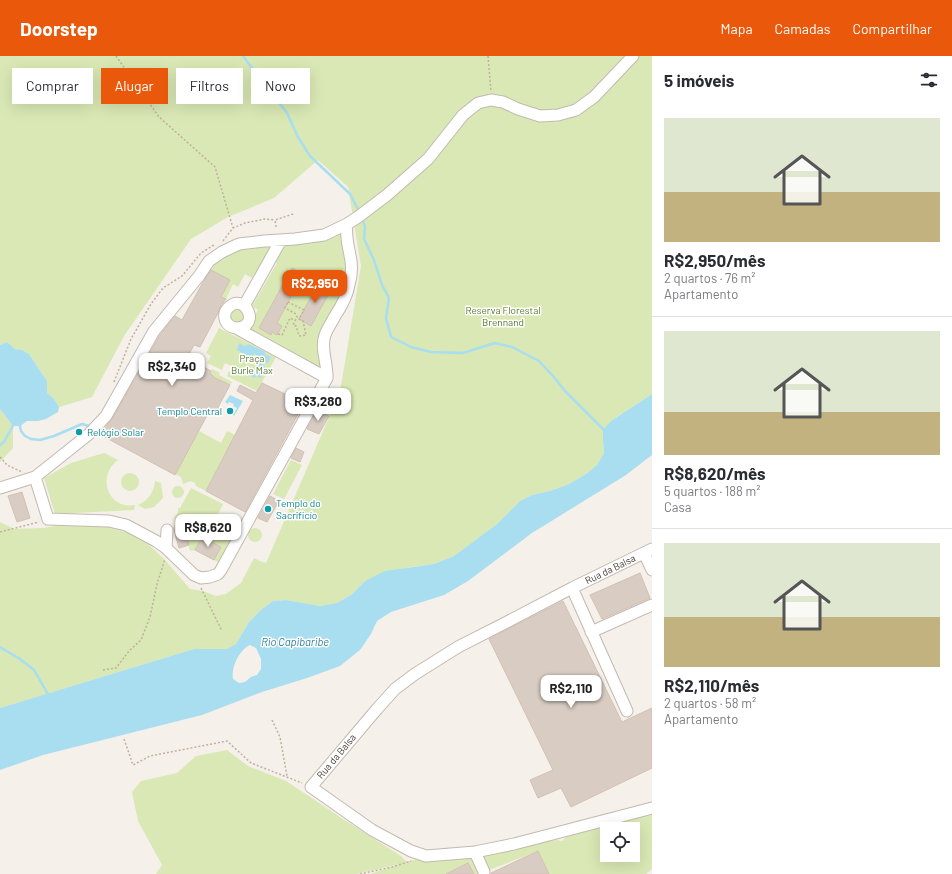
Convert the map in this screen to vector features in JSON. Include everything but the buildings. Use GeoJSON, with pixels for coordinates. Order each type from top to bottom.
{"type":"FeatureCollection","features":[{"type":"Feature","properties":{"kind":"lane"},"geometry":{"type":"LineString","coordinates":[[0,488],[35,477],[89,434],[106,416],[154,331],[210,261],[222,252],[239,244],[264,240],[281,240],[324,235],[348,224],[387,195],[428,159],[463,115],[478,103],[491,100],[503,102],[518,109],[540,116],[558,115],[576,110],[594,97],[634,56]]}},
{"type":"Feature","properties":{"kind":"lane"},"geometry":{"type":"LineString","coordinates":[[35,477],[48,520],[109,521],[126,525],[166,548],[194,576],[201,578],[218,574],[327,378],[324,355],[325,335],[341,307],[349,286],[351,262],[346,237],[348,224]]}},
{"type":"Feature","properties":{"kind":"lane"},"geometry":{"type":"LineString","coordinates":[[244,306],[281,240]]}},
{"type":"Feature","properties":{"kind":"lane"},"geometry":{"type":"LineString","coordinates":[[236,328],[244,327],[249,318],[248,311],[240,304],[228,307],[225,314],[226,322],[232,328],[236,328],[327,378]]}},
{"type":"Feature","properties":{"kind":"lane"},"geometry":{"type":"LineString","coordinates":[[166,548],[167,530]]}},
{"type":"Feature","properties":{"kind":"lane"},"geometry":{"type":"LineString","coordinates":[[648,551],[652,570]]}},
{"type":"Feature","properties":{"kind":"lane","name":"Rua da Balsa"},"geometry":{"type":"LineString","coordinates":[[648,551],[572,588],[458,647],[415,674],[395,689],[376,709],[311,787],[372,830],[411,851],[426,856],[475,852],[514,844],[652,808]]}},
{"type":"Feature","properties":{"kind":"lane"},"geometry":{"type":"LineString","coordinates":[[572,588],[627,711]]}},
{"type":"Feature","properties":{"kind":"lane"},"geometry":{"type":"LineString","coordinates":[[591,632],[652,605]]}},
{"type":"Feature","properties":{"kind":"lane"},"geometry":{"type":"LineString","coordinates":[[475,852],[484,872]]}},
{"type":"Feature","properties":{"kind":"path"},"geometry":{"type":"LineString","coordinates":[[116,56],[159,117],[215,167],[234,228]]}},
{"type":"Feature","properties":{"kind":"path"},"geometry":{"type":"LineString","coordinates":[[488,56],[491,100]]}},
{"type":"Feature","properties":{"kind":"path"},"geometry":{"type":"LineString","coordinates":[[276,227],[275,220],[293,214]]}},
{"type":"Feature","properties":{"kind":"path"},"geometry":{"type":"LineString","coordinates":[[288,302],[304,310],[299,319],[303,321],[306,335],[298,336],[296,326],[293,325],[295,320],[297,317],[296,314],[285,308],[288,302]]}},
{"type":"Feature","properties":{"kind":"path"},"geometry":{"type":"LineString","coordinates":[[278,334],[282,335],[290,318],[295,320]]}},
{"type":"Feature","properties":{"kind":"path"},"geometry":{"type":"LineString","coordinates":[[0,457],[7,465],[35,477]]}},
{"type":"Feature","properties":{"kind":"path"},"geometry":{"type":"LineString","coordinates":[[0,532],[48,520]]}},
{"type":"Feature","properties":{"kind":"path"},"geometry":{"type":"LineString","coordinates":[[103,670],[116,668],[128,651],[142,640],[150,617],[157,584],[165,560],[166,548]]}},
{"type":"Feature","properties":{"kind":"path"},"geometry":{"type":"LineString","coordinates":[[194,576],[222,631]]}},
{"type":"Feature","properties":{"kind":"path"},"geometry":{"type":"LineString","coordinates":[[272,720],[280,737],[287,777]]}},
{"type":"Feature","properties":{"kind":"path"},"geometry":{"type":"LineString","coordinates":[[124,739],[134,765],[150,756],[227,741],[251,763],[311,787]]}},
{"type":"Feature","properties":{"kind":"path"},"geometry":{"type":"LineString","coordinates":[[360,874],[392,867],[426,856]]}},
{"type":"Feature","properties":{"kind":"green space","name":"Reserva Florestal Brennand"},"geometry":{"type":"Polygon","coordinates":[[[0,56],[652,56],[652,394],[611,421],[603,441],[604,453],[597,465],[586,474],[569,484],[550,491],[532,495],[520,501],[497,524],[454,556],[434,564],[410,567],[365,581],[351,595],[337,603],[320,606],[286,600],[273,601],[262,609],[249,622],[236,644],[227,649],[194,649],[0,708],[0,522],[14,529],[43,528],[62,525],[109,527],[128,533],[148,544],[165,560],[190,589],[203,591],[216,596],[226,594],[241,583],[254,558],[266,563],[340,392],[361,266],[348,187],[318,160],[274,198],[228,217],[191,239],[124,336],[92,397],[59,407],[54,399],[47,393],[47,381],[29,354],[22,350],[15,349],[7,342],[0,345],[0,56]]]}},
{"type":"Feature","properties":{"kind":"green space"},"geometry":{"type":"Polygon","coordinates":[[[342,231],[344,233],[348,281],[326,327],[325,376],[243,336],[258,310],[252,306],[277,263],[272,261],[283,244],[342,231]]]}},
{"type":"Feature","properties":{"kind":"green space"},"geometry":{"type":"Polygon","coordinates":[[[260,245],[271,247],[252,278],[245,274],[238,287],[233,284],[226,299],[221,297],[229,280],[209,270],[215,262],[231,253],[260,245]]]}},
{"type":"Feature","properties":{"kind":"green space"},"geometry":{"type":"Polygon","coordinates":[[[233,308],[244,310],[245,321],[231,323],[229,312],[233,308]]]}},
{"type":"Feature","properties":{"kind":"green space","name":"Praça Burle Max"},"geometry":{"type":"Polygon","coordinates":[[[219,328],[276,357],[257,391],[227,376],[229,371],[235,374],[237,369],[225,363],[222,370],[207,363],[211,356],[206,353],[219,328]]]}},
{"type":"Feature","properties":{"kind":"green space"},"geometry":{"type":"Polygon","coordinates":[[[212,369],[220,373],[219,375],[232,382],[230,385],[215,378],[210,373],[212,369]]]}},
{"type":"Feature","properties":{"kind":"green space"},"geometry":{"type":"Polygon","coordinates":[[[0,409],[13,426],[13,448],[0,462],[0,409]]]}},
{"type":"Feature","properties":{"kind":"green space"},"geometry":{"type":"Polygon","coordinates":[[[199,431],[221,443],[227,431],[235,435],[206,491],[196,486],[195,483],[191,481],[183,484],[181,477],[175,474],[199,431]]]}},
{"type":"Feature","properties":{"kind":"green space"},"geometry":{"type":"Polygon","coordinates":[[[104,453],[118,460],[111,467],[108,474],[108,490],[112,497],[118,502],[126,505],[135,505],[134,510],[55,514],[44,478],[71,463],[104,453]]]}},
{"type":"Feature","properties":{"kind":"green space"},"geometry":{"type":"Polygon","coordinates":[[[291,460],[302,465],[284,499],[273,494],[291,460]]]}},
{"type":"Feature","properties":{"kind":"green space"},"geometry":{"type":"Polygon","coordinates":[[[126,473],[134,473],[139,478],[137,489],[134,491],[126,491],[121,486],[121,478],[126,473]]]}},
{"type":"Feature","properties":{"kind":"green space"},"geometry":{"type":"Polygon","coordinates":[[[155,481],[161,483],[163,498],[154,507],[145,509],[138,505],[145,501],[150,495],[155,481]]]}},
{"type":"Feature","properties":{"kind":"green space"},"geometry":{"type":"Polygon","coordinates":[[[180,486],[183,487],[183,497],[176,498],[173,497],[172,490],[173,487],[180,486]]]}},
{"type":"Feature","properties":{"kind":"green space"},"geometry":{"type":"Polygon","coordinates":[[[191,488],[223,504],[210,530],[232,541],[220,563],[214,560],[221,547],[202,537],[195,550],[190,551],[184,528],[171,531],[175,525],[175,517],[178,513],[178,508],[180,508],[191,488]]]}},
{"type":"Feature","properties":{"kind":"green space"},"geometry":{"type":"Polygon","coordinates":[[[255,528],[260,530],[262,535],[260,540],[255,542],[250,540],[248,535],[250,530],[255,528]]]}},
{"type":"Feature","properties":{"kind":"green space"},"geometry":{"type":"Polygon","coordinates":[[[227,750],[248,766],[286,781],[401,856],[407,862],[426,856],[472,855],[482,874],[474,874],[468,863],[446,874],[370,874],[400,864],[356,874],[156,874],[162,865],[138,821],[132,792],[141,781],[177,773],[196,756],[227,750]]]}},
{"type":"Feature","properties":{"kind":"green space"},"geometry":{"type":"Polygon","coordinates":[[[652,813],[652,869],[646,874],[549,874],[538,851],[484,872],[475,852],[557,840],[562,841],[571,832],[600,825],[600,862],[640,862],[640,822],[614,822],[652,813]]]}},
{"type":"Feature","properties":{"kind":"water"},"geometry":{"type":"Polygon","coordinates":[[[7,342],[15,349],[22,350],[29,354],[47,381],[47,393],[54,399],[59,407],[58,412],[46,419],[27,421],[20,426],[13,426],[0,409],[0,345],[7,342]]]}},
{"type":"Feature","properties":{"kind":"water"},"geometry":{"type":"Polygon","coordinates":[[[239,343],[244,346],[248,344],[264,351],[266,355],[271,357],[268,363],[263,362],[263,365],[266,368],[261,378],[256,376],[255,378],[247,374],[246,372],[248,369],[256,372],[259,370],[259,365],[255,362],[257,356],[255,354],[249,357],[237,350],[239,343]]]}},
{"type":"Feature","properties":{"kind":"water","name":"Rio Capibaribe"},"geometry":{"type":"Polygon","coordinates":[[[652,394],[652,455],[626,475],[532,533],[468,581],[444,595],[391,612],[377,621],[371,634],[360,650],[340,666],[262,692],[202,715],[43,755],[0,770],[0,708],[194,649],[227,649],[236,644],[249,622],[262,609],[273,601],[286,600],[320,606],[337,603],[351,595],[365,581],[385,571],[434,564],[454,556],[497,524],[520,501],[532,495],[550,491],[569,484],[586,474],[597,465],[604,453],[603,430],[611,421],[652,394]],[[250,645],[246,647],[237,659],[233,669],[233,679],[239,683],[245,682],[251,677],[257,675],[261,669],[261,659],[256,648],[250,645]]]}},
{"type":"Feature","properties":{"kind":"water"},"geometry":{"type":"Polygon","coordinates":[[[230,395],[243,401],[234,416],[233,415],[237,408],[233,406],[234,404],[229,402],[228,404],[225,402],[230,395]]]}},
{"type":"Feature","properties":{"kind":"waterway"},"geometry":{"type":"LineString","coordinates":[[243,56],[287,113],[298,137],[310,156],[350,194],[360,213]]}},
{"type":"Feature","properties":{"kind":"waterway"},"geometry":{"type":"LineString","coordinates":[[362,217],[365,227],[364,239],[374,260],[382,285],[389,298],[386,318],[391,337],[411,347],[431,352],[463,353],[495,343],[512,347],[539,361],[565,391],[605,431]]}},
{"type":"Feature","properties":{"kind":"waterway"},"geometry":{"type":"LineString","coordinates":[[0,445],[4,442],[14,424]]}},
{"type":"Feature","properties":{"kind":"waterway"},"geometry":{"type":"LineString","coordinates":[[20,426],[21,431],[25,436],[31,439],[40,440],[54,436],[82,424],[89,426]]}},
{"type":"Feature","properties":{"kind":"waterway"},"geometry":{"type":"LineString","coordinates":[[0,647],[20,659],[34,670],[49,696]]}},
{"type":"Feature","properties":{"kind":"place","name":"Templo Central"},"geometry":{"type":"Point","coordinates":[230,411]}},
{"type":"Feature","properties":{"kind":"place","name":"Relógio Solar"},"geometry":{"type":"Point","coordinates":[79,432]}},
{"type":"Feature","properties":{"kind":"place","name":"Templo do Sacrificío"},"geometry":{"type":"Point","coordinates":[268,509]}}]}
